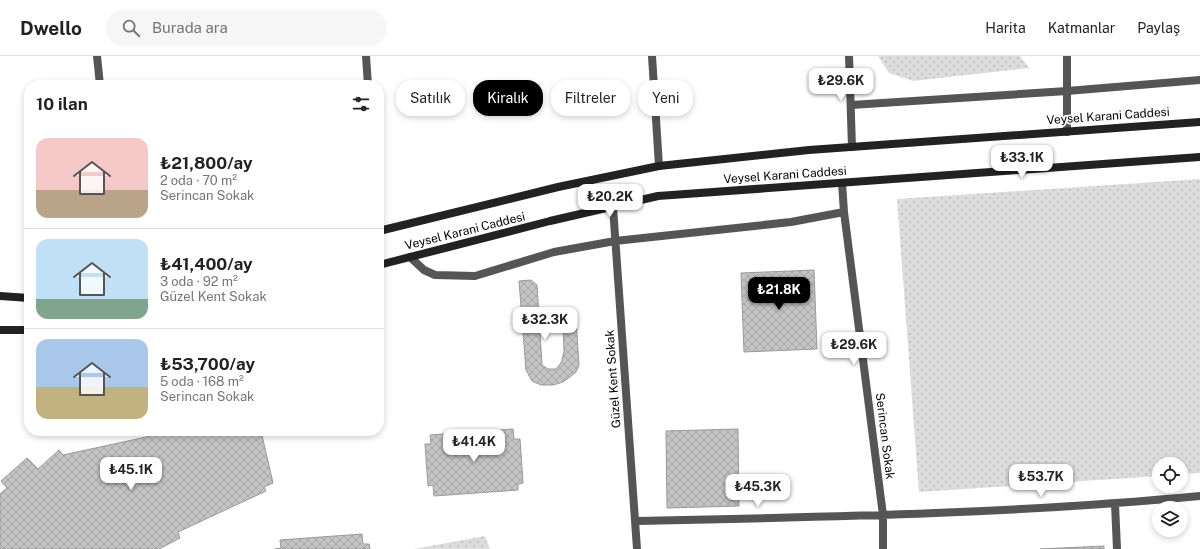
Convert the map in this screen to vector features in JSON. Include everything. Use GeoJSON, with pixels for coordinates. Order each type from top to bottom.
{"type":"FeatureCollection","features":[{"type":"Feature","properties":{"kind":"main road","name":"Veysel Karani Caddesi"},"geometry":{"type":"LineString","coordinates":[[384,230],[558,187],[658,166],[809,150],[1200,122]]}},
{"type":"Feature","properties":{"kind":"main road","name":"Veysel Karani Caddesi"},"geometry":{"type":"LineString","coordinates":[[384,264],[542,223],[658,196],[1200,157]]}},
{"type":"Feature","properties":{"kind":"main road"},"geometry":{"type":"LineString","coordinates":[[0,296],[24,298]]}},
{"type":"Feature","properties":{"kind":"main road"},"geometry":{"type":"LineString","coordinates":[[0,330],[24,330]]}},
{"type":"Feature","properties":{"kind":"street"},"geometry":{"type":"LineString","coordinates":[[97,56],[99,80]]}},
{"type":"Feature","properties":{"kind":"street"},"geometry":{"type":"LineString","coordinates":[[366,56],[368,80]]}},
{"type":"Feature","properties":{"kind":"street"},"geometry":{"type":"LineString","coordinates":[[652,56],[658,166]]}},
{"type":"Feature","properties":{"kind":"street"},"geometry":{"type":"LineString","coordinates":[[849,56],[852,147]]}},
{"type":"Feature","properties":{"kind":"street"},"geometry":{"type":"LineString","coordinates":[[1067,56],[1067,132]]}},
{"type":"Feature","properties":{"kind":"street"},"geometry":{"type":"LineString","coordinates":[[851,105],[1067,91],[1200,80]]}},
{"type":"Feature","properties":{"kind":"street","name":"Serincan Sokak"},"geometry":{"type":"LineString","coordinates":[[842,183],[844,212],[883,515],[883,549]]}},
{"type":"Feature","properties":{"kind":"street","name":"Güzel Kent Sokak"},"geometry":{"type":"LineString","coordinates":[[613,207],[637,549]]}},
{"type":"Feature","properties":{"kind":"street"},"geometry":{"type":"LineString","coordinates":[[410,257],[424,270],[435,275],[475,276],[554,252],[615,241],[791,222],[844,212]]}},
{"type":"Feature","properties":{"kind":"street"},"geometry":{"type":"LineString","coordinates":[[635,521],[883,515],[1115,504],[1200,496]]}},
{"type":"Feature","properties":{"kind":"street"},"geometry":{"type":"LineString","coordinates":[[1115,504],[1117,549]]}},
{"type":"Feature","properties":{"kind":"shaded area"},"geometry":{"type":"Polygon","coordinates":[[[878,56],[1020,56],[1029,68],[913,81],[889,73],[878,56]]]}},
{"type":"Feature","properties":{"kind":"shaded area"},"geometry":{"type":"Polygon","coordinates":[[[1200,179],[1200,473],[1188,474],[1188,457],[1152,457],[1152,476],[919,492],[897,199],[1200,179]]]}},
{"type":"Feature","properties":{"kind":"shaded area"},"geometry":{"type":"Polygon","coordinates":[[[485,536],[490,549],[414,549],[485,536]]]}},
{"type":"Feature","properties":{"kind":"building"},"geometry":{"type":"Polygon","coordinates":[[[814,270],[817,349],[744,352],[741,273],[814,270]]]}},
{"type":"Feature","properties":{"kind":"building"},"geometry":{"type":"Polygon","coordinates":[[[531,280],[537,285],[542,365],[548,369],[556,369],[561,363],[564,352],[563,321],[576,319],[579,365],[576,372],[570,377],[563,382],[553,385],[541,385],[532,381],[526,370],[519,281],[531,280]]]}},
{"type":"Feature","properties":{"kind":"building"},"geometry":{"type":"Polygon","coordinates":[[[513,429],[514,439],[520,439],[523,483],[518,484],[518,490],[434,496],[433,485],[428,486],[425,444],[431,444],[430,435],[513,429]]]}},
{"type":"Feature","properties":{"kind":"building"},"geometry":{"type":"Polygon","coordinates":[[[738,429],[739,506],[667,508],[666,431],[738,429]]]}},
{"type":"Feature","properties":{"kind":"building"},"geometry":{"type":"Polygon","coordinates":[[[151,436],[262,436],[273,483],[264,487],[266,491],[178,532],[180,538],[159,549],[0,549],[0,494],[7,488],[1,481],[27,458],[38,469],[59,450],[63,455],[151,436]]]}},
{"type":"Feature","properties":{"kind":"building"},"geometry":{"type":"Polygon","coordinates":[[[362,534],[363,544],[369,544],[370,549],[275,549],[281,548],[280,540],[362,534]]]}},
{"type":"Feature","properties":{"kind":"building"},"geometry":{"type":"Polygon","coordinates":[[[1104,546],[1104,549],[1040,549],[1104,546]]]}}]}
